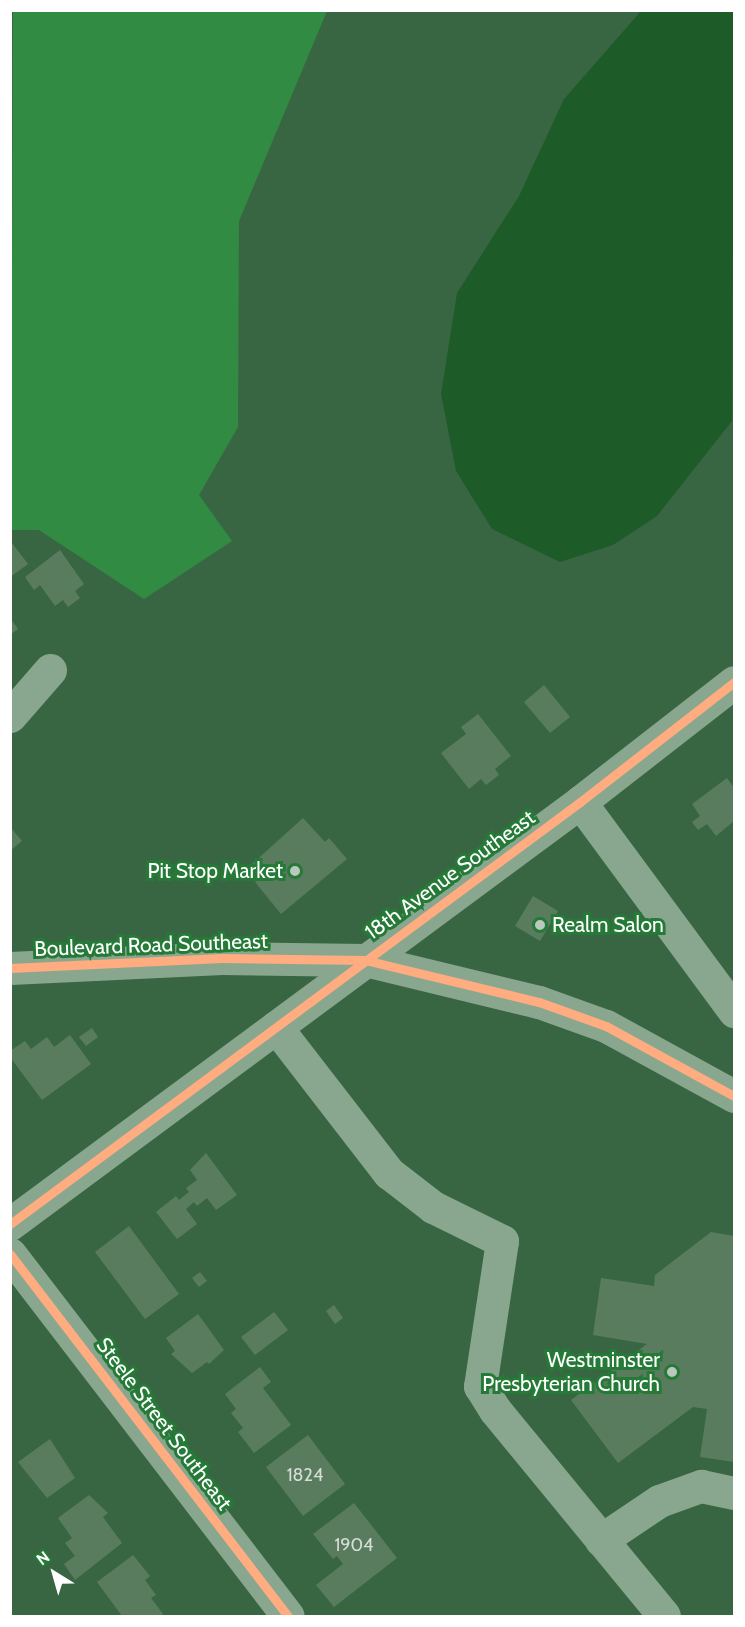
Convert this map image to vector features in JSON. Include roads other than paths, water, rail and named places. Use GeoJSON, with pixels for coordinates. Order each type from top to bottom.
{"type":"FeatureCollection","features":[{"type":"Feature","properties":{"kind":"street"},"geometry":{"type":"LineString","coordinates":[[10,716],[50,670]]}},
{"type":"Feature","properties":{"kind":"street","name":"18th Avenue Southeast"},"geometry":{"type":"LineString","coordinates":[[10,1224],[580,802],[735,682]]}},
{"type":"Feature","properties":{"kind":"street"},"geometry":{"type":"LineString","coordinates":[[580,802],[735,1011]]}},
{"type":"Feature","properties":{"kind":"street","name":"Boulevard Road Southeast"},"geometry":{"type":"LineString","coordinates":[[10,968],[222,958],[365,960],[539,1002],[606,1026],[735,1096]]}},
{"type":"Feature","properties":{"kind":"street"},"geometry":{"type":"LineString","coordinates":[[276,1027],[389,1173],[433,1207],[502,1241],[480,1386],[495,1410],[664,1617]]}},
{"type":"Feature","properties":{"kind":"street","name":"Steele Street Southeast"},"geometry":{"type":"LineString","coordinates":[[10,1254],[288,1617]]}},
{"type":"Feature","properties":{"kind":"street"},"geometry":{"type":"LineString","coordinates":[[601,1540],[659,1500],[701,1486],[735,1493]]}},
{"type":"Feature","properties":{"kind":"place","name":"Pit Stop Market"},"geometry":{"type":"Point","coordinates":[295,871]}},
{"type":"Feature","properties":{"kind":"place","name":"Realm Salon"},"geometry":{"type":"Point","coordinates":[540,925]}},
{"type":"Feature","properties":{"kind":"place","name":"Westminster Presbyterian Church"},"geometry":{"type":"Point","coordinates":[672,1372]}}]}
